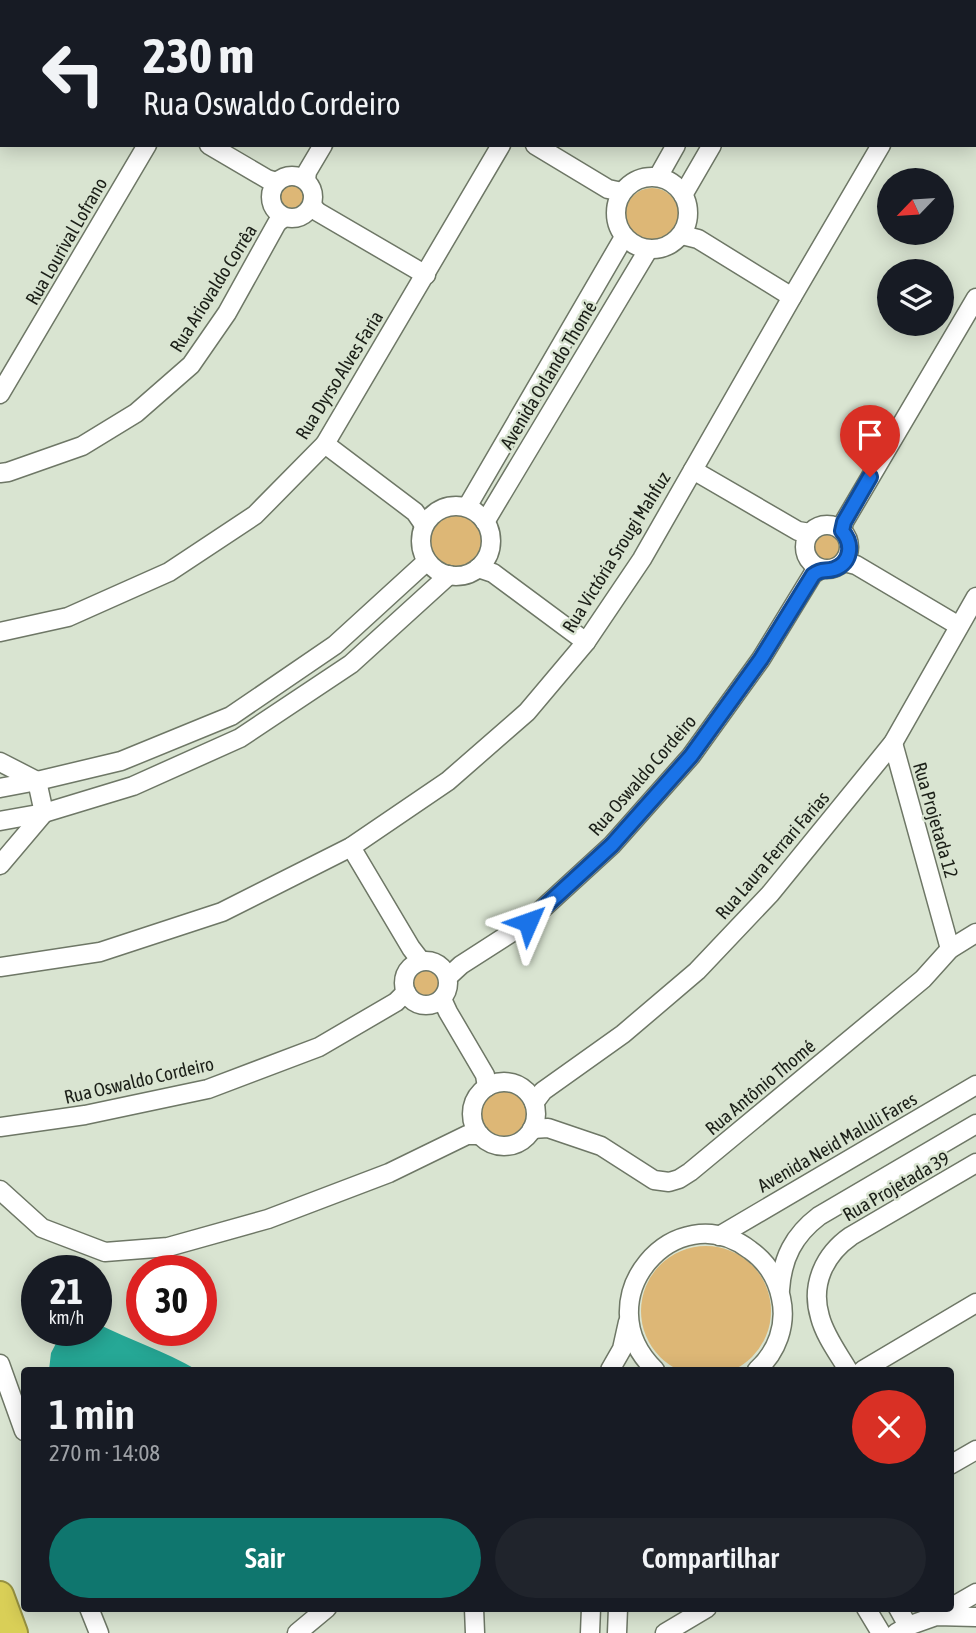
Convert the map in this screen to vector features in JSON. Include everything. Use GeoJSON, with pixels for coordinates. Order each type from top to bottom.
{"type":"FeatureCollection","features":[{"type":"Feature","properties":{"kind":"highway"},"geometry":{"type":"LineString","coordinates":[[0,1595],[14,1633]]}},
{"type":"Feature","properties":{"kind":"street","name":"Rua Lourival Lofrano"},"geometry":{"type":"LineString","coordinates":[[0,394],[146,147]]}},
{"type":"Feature","properties":{"kind":"street"},"geometry":{"type":"LineString","coordinates":[[212,147],[272,182]]}},
{"type":"Feature","properties":{"kind":"street"},"geometry":{"type":"LineString","coordinates":[[304,176],[322,147]]}},
{"type":"Feature","properties":{"kind":"street","name":"Rua Dyrso Alves Faria"},"geometry":{"type":"LineString","coordinates":[[0,632],[68,617],[169,572],[255,516],[325,444],[500,147]]}},
{"type":"Feature","properties":{"kind":"street"},"geometry":{"type":"LineString","coordinates":[[538,147],[616,194]]}},
{"type":"Feature","properties":{"kind":"street"},"geometry":{"type":"LineString","coordinates":[[657,177],[675,147]]}},
{"type":"Feature","properties":{"kind":"street"},"geometry":{"type":"LineString","coordinates":[[683,195],[711,147]]}},
{"type":"Feature","properties":{"kind":"street","name":"Rua Victória Srougi Mahfuz"},"geometry":{"type":"LineString","coordinates":[[0,967],[100,952],[222,912],[351,848],[448,782],[527,712],[586,642],[642,559],[880,147]]}},
{"type":"Feature","properties":{"kind":"street"},"geometry":{"type":"LineString","coordinates":[[272,182],[288,176],[304,176]]}},
{"type":"Feature","properties":{"kind":"street"},"geometry":{"type":"LineString","coordinates":[[304,176],[313,192],[313,210]]}},
{"type":"Feature","properties":{"kind":"street"},"geometry":{"type":"LineString","coordinates":[[616,194],[638,179],[657,177],[668,180],[677,186],[687,204],[689,233]]}},
{"type":"Feature","properties":{"kind":"street"},"geometry":{"type":"LineString","coordinates":[[272,182],[271,201],[280,218],[298,218],[313,210]]}},
{"type":"Feature","properties":{"kind":"street"},"geometry":{"type":"LineString","coordinates":[[616,194],[616,221],[624,237],[635,246],[657,250],[689,233]]}},
{"type":"Feature","properties":{"kind":"street"},"geometry":{"type":"LineString","coordinates":[[313,210],[425,275]]}},
{"type":"Feature","properties":{"kind":"street","name":"Rua Ariovaldo Corrêa"},"geometry":{"type":"LineString","coordinates":[[0,473],[82,446],[136,413],[191,365],[227,313],[280,218]]}},
{"type":"Feature","properties":{"kind":"street"},"geometry":{"type":"LineString","coordinates":[[689,233],[792,297]]}},
{"type":"Feature","properties":{"kind":"street","name":"Avenida Orlando Thomé"},"geometry":{"type":"LineString","coordinates":[[467,508],[624,237]]}},
{"type":"Feature","properties":{"kind":"street","name":"Avenida Orlando Thomé"},"geometry":{"type":"LineString","coordinates":[[485,522],[648,250]]}},
{"type":"Feature","properties":{"kind":"street"},"geometry":{"type":"LineString","coordinates":[[840,526],[976,298]]}},
{"type":"Feature","properties":{"kind":"street"},"geometry":{"type":"LineString","coordinates":[[325,444],[423,518]]}},
{"type":"Feature","properties":{"kind":"street"},"geometry":{"type":"LineString","coordinates":[[693,470],[805,536]]}},
{"type":"Feature","properties":{"kind":"street"},"geometry":{"type":"LineString","coordinates":[[423,518],[438,510],[457,506],[477,513],[485,522],[491,541],[485,567]]}},
{"type":"Feature","properties":{"kind":"street"},"geometry":{"type":"LineString","coordinates":[[423,518],[423,553],[437,570],[449,575],[459,575],[485,567]]}},
{"type":"Feature","properties":{"kind":"street"},"geometry":{"type":"LineString","coordinates":[[805,536],[815,528],[840,526]]}},
{"type":"Feature","properties":{"kind":"street"},"geometry":{"type":"LineString","coordinates":[[840,526],[849,542],[850,560]]}},
{"type":"Feature","properties":{"kind":"street"},"geometry":{"type":"LineString","coordinates":[[805,536],[806,554],[816,569],[834,569],[850,560]]}},
{"type":"Feature","properties":{"kind":"street"},"geometry":{"type":"LineString","coordinates":[[850,560],[959,626]]}},
{"type":"Feature","properties":{"kind":"street"},"geometry":{"type":"LineString","coordinates":[[0,788],[121,761],[231,716],[335,645],[428,561]]}},
{"type":"Feature","properties":{"kind":"street"},"geometry":{"type":"LineString","coordinates":[[485,567],[586,642]]}},
{"type":"Feature","properties":{"kind":"street","name":"Rua Oswaldo Cordeiro"},"geometry":{"type":"LineString","coordinates":[[451,971],[528,922],[612,845],[691,756],[761,659],[816,569]]}},
{"type":"Feature","properties":{"kind":"street"},"geometry":{"type":"LineString","coordinates":[[0,821],[44,813],[133,786],[240,738],[351,664],[449,575]]}},
{"type":"Feature","properties":{"kind":"street","name":"Rua Laura Ferrari Farias"},"geometry":{"type":"LineString","coordinates":[[537,1110],[697,971],[769,894],[893,743],[976,597]]}},
{"type":"Feature","properties":{"kind":"street","name":"Rua Projetada 12"},"geometry":{"type":"LineString","coordinates":[[893,743],[950,948]]}},
{"type":"Feature","properties":{"kind":"street"},"geometry":{"type":"LineString","coordinates":[[0,762],[37,781]]}},
{"type":"Feature","properties":{"kind":"street"},"geometry":{"type":"LineString","coordinates":[[37,781],[44,813]]}},
{"type":"Feature","properties":{"kind":"street"},"geometry":{"type":"LineString","coordinates":[[0,865],[44,813]]}},
{"type":"Feature","properties":{"kind":"street"},"geometry":{"type":"LineString","coordinates":[[351,848],[415,958],[430,961],[451,971],[441,1005]]}},
{"type":"Feature","properties":{"kind":"street","name":"Rua Antônio Thomé"},"geometry":{"type":"LineString","coordinates":[[537,1110],[654,1180],[669,1182],[679,1179],[923,979],[950,948],[976,933]]}},
{"type":"Feature","properties":{"kind":"street"},"geometry":{"type":"LineString","coordinates":[[415,958],[405,977],[404,998],[422,1004],[441,1005]]}},
{"type":"Feature","properties":{"kind":"street","name":"Rua Oswaldo Cordeiro"},"geometry":{"type":"LineString","coordinates":[[0,1127],[85,1115],[208,1089],[319,1047],[404,998]]}},
{"type":"Feature","properties":{"kind":"street"},"geometry":{"type":"LineString","coordinates":[[441,1005],[488,1082]]}},
{"type":"Feature","properties":{"kind":"street"},"geometry":{"type":"LineString","coordinates":[[474,1132],[495,1144],[512,1144],[527,1136],[537,1110],[516,1084],[488,1082]]}},
{"type":"Feature","properties":{"kind":"street"},"geometry":{"type":"LineString","coordinates":[[474,1132],[472,1108],[488,1082]]}},
{"type":"Feature","properties":{"kind":"street","name":"Avenida Neid Maluli Fares"},"geometry":{"type":"LineString","coordinates":[[719,1236],[976,1085]]}},
{"type":"Feature","properties":{"kind":"street"},"geometry":{"type":"LineString","coordinates":[[761,1367],[773,1352],[781,1332],[783,1304],[780,1275],[790,1248],[807,1225],[976,1124]]}},
{"type":"Feature","properties":{"kind":"street"},"geometry":{"type":"LineString","coordinates":[[0,1190],[42,1228],[105,1252],[168,1247],[268,1219],[389,1173],[474,1132]]}},
{"type":"Feature","properties":{"kind":"street","name":"Rua Projetada 39"},"geometry":{"type":"LineString","coordinates":[[846,1367],[819,1316],[818,1282],[826,1260],[841,1242],[976,1163]]}},
{"type":"Feature","properties":{"kind":"street"},"geometry":{"type":"LineString","coordinates":[[612,1367],[627,1334],[629,1304],[634,1284],[644,1265],[665,1246],[677,1240],[691,1236],[719,1236],[733,1240],[757,1254],[771,1271],[780,1290]]}},
{"type":"Feature","properties":{"kind":"street"},"geometry":{"type":"LineString","coordinates":[[868,1367],[976,1303]]}},
{"type":"Feature","properties":{"kind":"street"},"geometry":{"type":"LineString","coordinates":[[629,1319],[636,1346],[652,1367]]}},
{"type":"Feature","properties":{"kind":"street"},"geometry":{"type":"LineString","coordinates":[[0,1364],[21,1423]]}},
{"type":"Feature","properties":{"kind":"street"},"geometry":{"type":"LineString","coordinates":[[954,1463],[976,1450]]}},
{"type":"Feature","properties":{"kind":"street"},"geometry":{"type":"LineString","coordinates":[[954,1606],[976,1594]]}},
{"type":"Feature","properties":{"kind":"street"},"geometry":{"type":"LineString","coordinates":[[91,1612],[99,1633]]}},
{"type":"Feature","properties":{"kind":"street"},"geometry":{"type":"LineString","coordinates":[[297,1633],[322,1612]]}},
{"type":"Feature","properties":{"kind":"street"},"geometry":{"type":"LineString","coordinates":[[474,1612],[475,1633]]}},
{"type":"Feature","properties":{"kind":"street"},"geometry":{"type":"LineString","coordinates":[[590,1633],[591,1612]]}},
{"type":"Feature","properties":{"kind":"street"},"geometry":{"type":"LineString","coordinates":[[617,1633],[618,1612]]}},
{"type":"Feature","properties":{"kind":"street"},"geometry":{"type":"LineString","coordinates":[[665,1633],[700,1612]]}},
{"type":"Feature","properties":{"kind":"street"},"geometry":{"type":"LineString","coordinates":[[868,1612],[881,1633]]}},
{"type":"Feature","properties":{"kind":"street"},"geometry":{"type":"LineString","coordinates":[[899,1612],[902,1630],[943,1612]]}},
{"type":"Feature","properties":{"kind":"street"},"geometry":{"type":"LineString","coordinates":[[950,1612],[976,1617]]}},
{"type":"Feature","properties":{"kind":"shaded area"},"geometry":{"type":"Polygon","coordinates":[[[292,184],[302,187],[305,197],[302,207],[292,210],[282,207],[279,197],[282,187],[292,184]]]}},
{"type":"Feature","properties":{"kind":"shaded area"},"geometry":{"type":"Polygon","coordinates":[[[652,188],[671,196],[679,215],[671,234],[652,242],[633,234],[625,215],[633,196],[652,188]]]}},
{"type":"Feature","properties":{"kind":"shaded area"},"geometry":{"type":"Polygon","coordinates":[[[456,513],[475,521],[483,540],[475,559],[456,567],[437,559],[429,540],[437,521],[456,513]]]}},
{"type":"Feature","properties":{"kind":"shaded area"},"geometry":{"type":"Polygon","coordinates":[[[826,535],[836,538],[839,548],[836,558],[826,561],[816,558],[813,548],[816,538],[826,535]]]}},
{"type":"Feature","properties":{"kind":"shaded area"},"geometry":{"type":"Polygon","coordinates":[[[426,970],[435,974],[439,983],[435,992],[426,996],[417,992],[413,983],[417,974],[426,970]]]}},
{"type":"Feature","properties":{"kind":"shaded area"},"geometry":{"type":"Polygon","coordinates":[[[504,1091],[520,1098],[527,1114],[520,1130],[504,1137],[488,1130],[481,1114],[488,1098],[504,1091]]]}},
{"type":"Feature","properties":{"kind":"shaded area"},"geometry":{"type":"Polygon","coordinates":[[[706,1246],[731,1251],[752,1265],[766,1286],[771,1311],[766,1336],[752,1357],[738,1367],[674,1367],[660,1357],[646,1336],[641,1311],[646,1286],[660,1265],[681,1251],[706,1246]]]}},
{"type":"Feature","properties":{"kind":"water"},"geometry":{"type":"Polygon","coordinates":[[[112,1331],[126,1337],[126,1346],[146,1346],[191,1367],[49,1367],[55,1346],[112,1346],[112,1331]]]}},
{"type":"Feature","properties":{"kind":"route"},"geometry":{"type":"LineString","coordinates":[[528,922],[612,845],[691,756],[761,659],[813,575],[821,569],[834,569],[844,562],[850,548],[842,531],[844,522],[870,477]]}}]}
